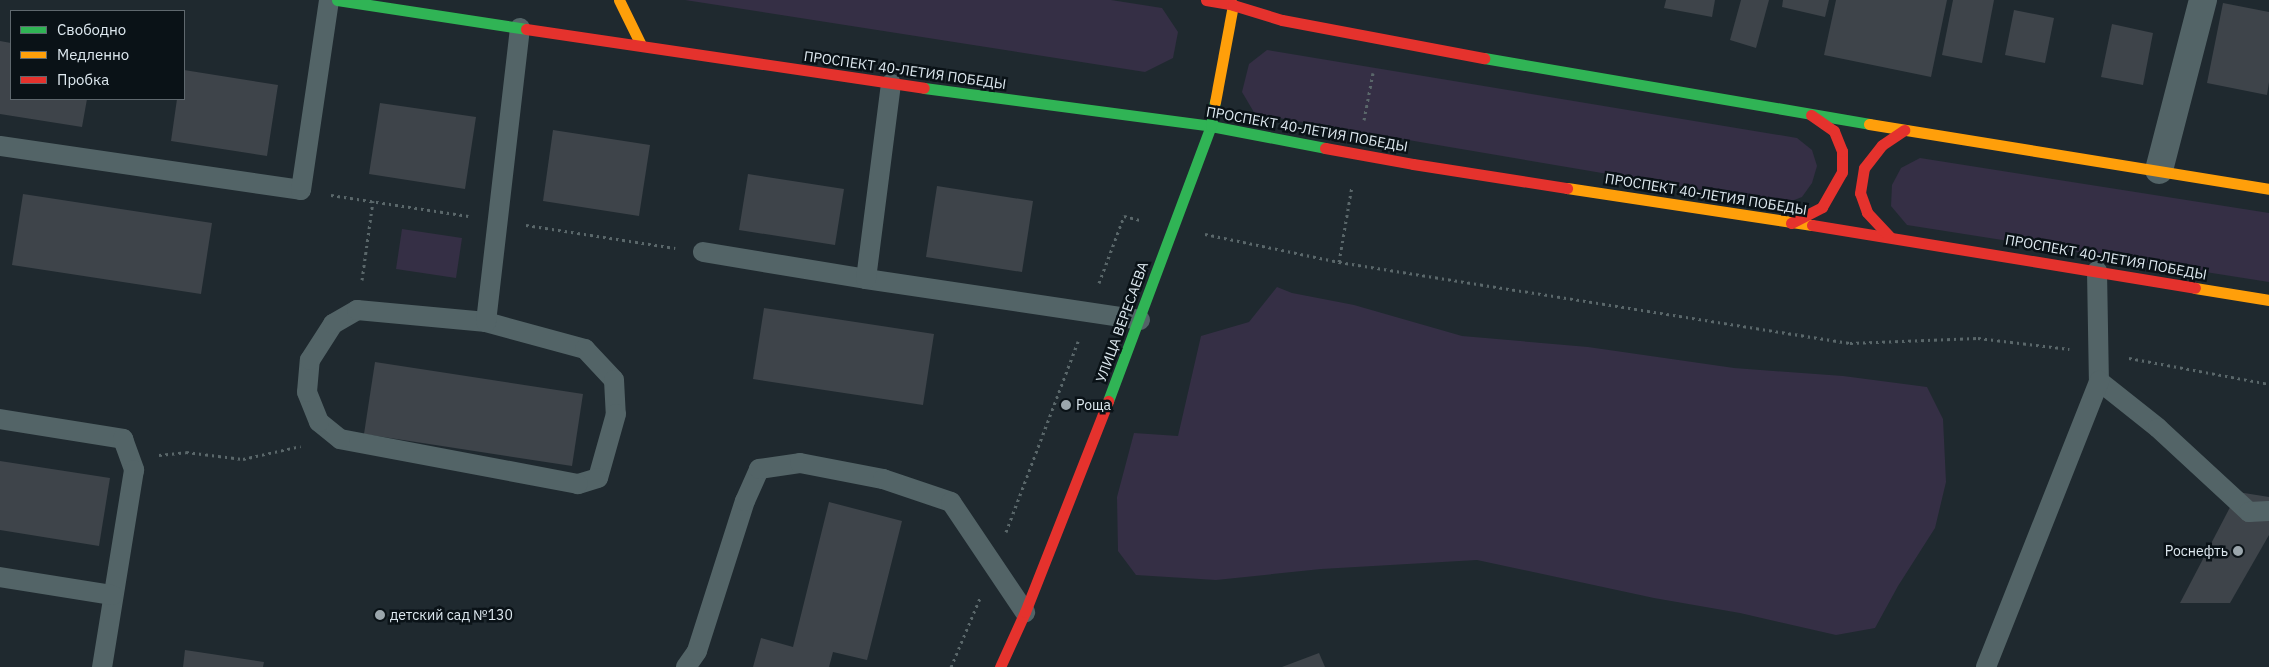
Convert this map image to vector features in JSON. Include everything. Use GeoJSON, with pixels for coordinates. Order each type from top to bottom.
{"type":"FeatureCollection","features":[{"type":"Feature","properties":{"kind":"main road","name":"ПРОСПЕКТ 40-ЛЕТИЯ ПОБЕДЫ"},"geometry":{"type":"LineString","coordinates":[[337,0],[891,84],[1211,126],[1357,155],[1890,237],[2269,300]]}},
{"type":"Feature","properties":{"kind":"main road"},"geometry":{"type":"LineString","coordinates":[[619,0],[622,10],[641,45]]}},
{"type":"Feature","properties":{"kind":"main road"},"geometry":{"type":"LineString","coordinates":[[1206,0],[1234,5],[1282,20],[1379,40],[1904,130],[2269,189]]}},
{"type":"Feature","properties":{"kind":"main road","name":"УЛИЦА ВЕРЕСАЕВА"},"geometry":{"type":"LineString","coordinates":[[1000,667],[1025,612],[1140,320],[1172,227],[1211,126],[1234,5]]}},
{"type":"Feature","properties":{"kind":"main road"},"geometry":{"type":"LineString","coordinates":[[1791,223],[1822,207],[1842,172],[1842,151],[1834,131],[1810,114]]}},
{"type":"Feature","properties":{"kind":"main road"},"geometry":{"type":"LineString","coordinates":[[1890,237],[1867,212],[1860,193],[1864,168],[1882,145],[1904,130]]}},
{"type":"Feature","properties":{"kind":"street"},"geometry":{"type":"LineString","coordinates":[[2159,170],[2203,0]]}},
{"type":"Feature","properties":{"kind":"lane"},"geometry":{"type":"LineString","coordinates":[[0,146],[301,190],[329,0]]}},
{"type":"Feature","properties":{"kind":"lane"},"geometry":{"type":"LineString","coordinates":[[486,322],[520,28]]}},
{"type":"Feature","properties":{"kind":"lane"},"geometry":{"type":"LineString","coordinates":[[866,279],[891,84]]}},
{"type":"Feature","properties":{"kind":"lane"},"geometry":{"type":"LineString","coordinates":[[703,252],[866,279],[1140,320]]}},
{"type":"Feature","properties":{"kind":"lane"},"geometry":{"type":"LineString","coordinates":[[1986,667],[2099,381],[2097,271]]}},
{"type":"Feature","properties":{"kind":"lane"},"geometry":{"type":"LineString","coordinates":[[357,310],[486,322],[585,349],[614,380],[616,414],[598,478],[578,484],[340,439],[319,422],[307,392],[310,360],[333,324],[357,310]]}},
{"type":"Feature","properties":{"kind":"lane"},"geometry":{"type":"LineString","coordinates":[[2099,381],[2158,428],[2249,512],[2269,511]]}},
{"type":"Feature","properties":{"kind":"lane"},"geometry":{"type":"LineString","coordinates":[[0,419],[123,439],[134,470],[102,667]]}},
{"type":"Feature","properties":{"kind":"lane"},"geometry":{"type":"LineString","coordinates":[[686,667],[697,651],[745,501],[759,469],[800,463],[883,479],[951,502],[1025,612]]}},
{"type":"Feature","properties":{"kind":"lane"},"geometry":{"type":"LineString","coordinates":[[0,578],[114,594]]}},
{"type":"Feature","properties":{"kind":"path"},"geometry":{"type":"LineString","coordinates":[[1339,262],[1379,40]]}},
{"type":"Feature","properties":{"kind":"path"},"geometry":{"type":"LineString","coordinates":[[357,310],[373,201]]}},
{"type":"Feature","properties":{"kind":"path"},"geometry":{"type":"LineString","coordinates":[[951,667],[994,566],[1124,216]]}},
{"type":"Feature","properties":{"kind":"path"},"geometry":{"type":"LineString","coordinates":[[1172,227],[1339,262],[1850,342],[1978,338],[2099,353],[2269,384]]}},
{"type":"Feature","properties":{"kind":"path"},"geometry":{"type":"LineString","coordinates":[[130,458],[186,452],[243,459],[303,446],[334,434]]}},
{"type":"Feature","properties":{"kind":"shaded area"},"geometry":{"type":"Polygon","coordinates":[[[685,0],[1111,0],[1162,8],[1178,32],[1173,58],[1145,72],[685,0]]]}},
{"type":"Feature","properties":{"kind":"shaded area"},"geometry":{"type":"Polygon","coordinates":[[[1267,50],[1797,138],[1812,150],[1817,166],[1812,183],[1802,197],[1784,204],[1255,114],[1242,92],[1249,64],[1267,50]]]}},
{"type":"Feature","properties":{"kind":"shaded area"},"geometry":{"type":"Polygon","coordinates":[[[1920,158],[2269,213],[2269,282],[1907,225],[1891,206],[1892,185],[1901,168],[1920,158]]]}},
{"type":"Feature","properties":{"kind":"shaded area"},"geometry":{"type":"Polygon","coordinates":[[[402,229],[462,238],[456,278],[396,269],[402,229]]]}},
{"type":"Feature","properties":{"kind":"shaded area"},"geometry":{"type":"Polygon","coordinates":[[[1277,287],[1292,293],[1354,305],[1462,336],[1588,347],[1734,368],[1843,376],[1927,387],[1943,419],[1946,482],[1935,528],[1898,586],[1875,628],[1836,635],[1740,613],[1654,598],[1477,560],[1321,569],[1216,580],[1136,575],[1118,551],[1117,497],[1134,433],[1178,436],[1201,336],[1249,322],[1277,287]]]}},
{"type":"Feature","properties":{"kind":"building"},"geometry":{"type":"Polygon","coordinates":[[[1666,0],[1715,0],[1712,17],[1664,8],[1666,0]]]}},
{"type":"Feature","properties":{"kind":"building"},"geometry":{"type":"Polygon","coordinates":[[[1741,0],[1769,0],[1756,48],[1730,40],[1741,0]]]}},
{"type":"Feature","properties":{"kind":"building"},"geometry":{"type":"Polygon","coordinates":[[[1783,0],[1829,0],[1825,17],[1782,7],[1783,0]]]}},
{"type":"Feature","properties":{"kind":"building"},"geometry":{"type":"Polygon","coordinates":[[[1836,0],[1947,0],[1931,77],[1824,55],[1836,0]]]}},
{"type":"Feature","properties":{"kind":"building"},"geometry":{"type":"Polygon","coordinates":[[[1953,0],[1994,0],[1982,63],[1942,55],[1953,0]]]}},
{"type":"Feature","properties":{"kind":"building"},"geometry":{"type":"Polygon","coordinates":[[[2223,3],[2269,12],[2269,82],[2267,95],[2207,83],[2223,3]]]}},
{"type":"Feature","properties":{"kind":"building"},"geometry":{"type":"Polygon","coordinates":[[[2014,10],[2054,18],[2045,63],[2005,55],[2014,10]]]}},
{"type":"Feature","properties":{"kind":"building"},"geometry":{"type":"Polygon","coordinates":[[[2112,24],[2153,33],[2143,85],[2101,77],[2112,24]]]}},
{"type":"Feature","properties":{"kind":"building"},"geometry":{"type":"Polygon","coordinates":[[[0,41],[10,43],[10,100],[87,100],[82,127],[0,114],[0,41]]]}},
{"type":"Feature","properties":{"kind":"building"},"geometry":{"type":"Polygon","coordinates":[[[185,70],[278,85],[267,156],[171,141],[177,100],[185,100],[185,70]]]}},
{"type":"Feature","properties":{"kind":"building"},"geometry":{"type":"Polygon","coordinates":[[[380,103],[476,117],[465,189],[369,174],[380,103]]]}},
{"type":"Feature","properties":{"kind":"building"},"geometry":{"type":"Polygon","coordinates":[[[553,130],[650,145],[639,216],[543,201],[553,130]]]}},
{"type":"Feature","properties":{"kind":"building"},"geometry":{"type":"Polygon","coordinates":[[[748,174],[844,189],[835,245],[739,230],[748,174]]]}},
{"type":"Feature","properties":{"kind":"building"},"geometry":{"type":"Polygon","coordinates":[[[937,186],[1033,201],[1022,272],[926,257],[937,186]]]}},
{"type":"Feature","properties":{"kind":"building"},"geometry":{"type":"Polygon","coordinates":[[[23,194],[212,223],[201,294],[12,265],[23,194]]]}},
{"type":"Feature","properties":{"kind":"building"},"geometry":{"type":"Polygon","coordinates":[[[764,308],[934,334],[923,405],[753,379],[764,308]]]}},
{"type":"Feature","properties":{"kind":"building"},"geometry":{"type":"Polygon","coordinates":[[[375,362],[583,394],[572,466],[364,434],[375,362]]]}},
{"type":"Feature","properties":{"kind":"building"},"geometry":{"type":"Polygon","coordinates":[[[0,461],[110,478],[99,546],[0,530],[0,461]]]}},
{"type":"Feature","properties":{"kind":"building"},"geometry":{"type":"Polygon","coordinates":[[[2238,492],[2269,497],[2269,535],[2230,603],[2180,603],[2238,492]]]}},
{"type":"Feature","properties":{"kind":"building"},"geometry":{"type":"Polygon","coordinates":[[[829,502],[902,521],[867,660],[833,652],[829,667],[753,667],[761,638],[793,647],[829,502]]]}},
{"type":"Feature","properties":{"kind":"building"},"geometry":{"type":"Polygon","coordinates":[[[185,650],[264,662],[263,667],[183,667],[185,650]]]}},
{"type":"Feature","properties":{"kind":"building"},"geometry":{"type":"Polygon","coordinates":[[[1319,653],[1325,667],[1282,667],[1319,653]]]}},
{"type":"Feature","properties":{"kind":"traffic: fast"},"geometry":{"type":"LineString","coordinates":[[337,0],[526,29]]}},
{"type":"Feature","properties":{"kind":"traffic: fast"},"geometry":{"type":"LineString","coordinates":[[1484,58],[1869,124]]}},
{"type":"Feature","properties":{"kind":"traffic: fast"},"geometry":{"type":"LineString","coordinates":[[924,88],[1211,126],[1325,148]]}},
{"type":"Feature","properties":{"kind":"traffic: fast"},"geometry":{"type":"LineString","coordinates":[[1108,401],[1211,126],[1215,102]]}},
{"type":"Feature","properties":{"kind":"traffic: slow"},"geometry":{"type":"LineString","coordinates":[[619,0],[641,45]]}},
{"type":"Feature","properties":{"kind":"traffic: slow"},"geometry":{"type":"LineString","coordinates":[[1215,102],[1233,5]]}},
{"type":"Feature","properties":{"kind":"traffic: slow"},"geometry":{"type":"LineString","coordinates":[[1869,124],[2269,189]]}},
{"type":"Feature","properties":{"kind":"traffic: slow"},"geometry":{"type":"LineString","coordinates":[[1567,188],[1812,225]]}},
{"type":"Feature","properties":{"kind":"traffic: slow"},"geometry":{"type":"LineString","coordinates":[[2195,288],[2269,300]]}},
{"type":"Feature","properties":{"kind":"traffic: jam"},"geometry":{"type":"LineString","coordinates":[[1206,0],[1233,5],[1282,20],[1484,58]]}},
{"type":"Feature","properties":{"kind":"traffic: jam"},"geometry":{"type":"LineString","coordinates":[[526,29],[924,88]]}},
{"type":"Feature","properties":{"kind":"traffic: jam"},"geometry":{"type":"LineString","coordinates":[[1791,223],[1822,207],[1842,172],[1842,151],[1834,131],[1811,115]]}},
{"type":"Feature","properties":{"kind":"traffic: jam"},"geometry":{"type":"LineString","coordinates":[[1890,237],[1867,212],[1860,193],[1864,168],[1882,145],[1904,130]]}},
{"type":"Feature","properties":{"kind":"traffic: jam"},"geometry":{"type":"LineString","coordinates":[[1325,148],[1567,188]]}},
{"type":"Feature","properties":{"kind":"traffic: jam"},"geometry":{"type":"LineString","coordinates":[[1812,225],[2195,288]]}},
{"type":"Feature","properties":{"kind":"traffic: jam"},"geometry":{"type":"LineString","coordinates":[[1000,667],[1025,612],[1108,401]]}},
{"type":"Feature","properties":{"kind":"place","name":"Роща"},"geometry":{"type":"Point","coordinates":[1066,405]}},
{"type":"Feature","properties":{"kind":"place","name":"Роснефть"},"geometry":{"type":"Point","coordinates":[2238,551]}},
{"type":"Feature","properties":{"kind":"place","name":"детский сад №130"},"geometry":{"type":"Point","coordinates":[380,615]}}]}
